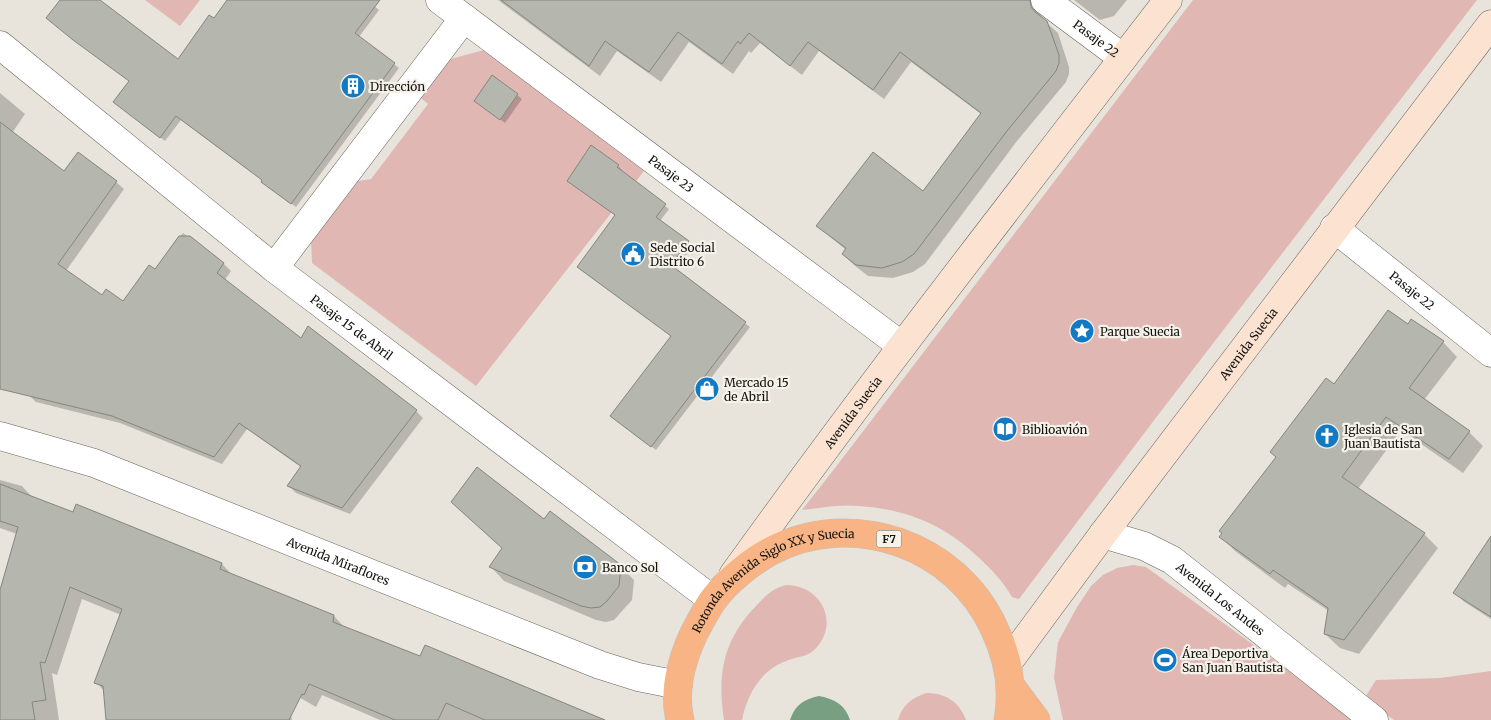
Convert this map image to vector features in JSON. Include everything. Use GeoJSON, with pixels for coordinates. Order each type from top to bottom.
{"type":"FeatureCollection","features":[{"type":"Feature","properties":{"kind":"highway","name":"Rotonda Avenida Siglo XX y Suecia"},"geometry":{"type":"LineString","coordinates":[[680,720],[678,685],[683,658],[695,630],[718,594],[757,560],[771,551],[820,535],[844,533],[894,540],[917,549],[942,563],[976,596],[989,616],[1002,644],[1009,675],[1010,710],[1008,720]]}},
{"type":"Feature","properties":{"kind":"highway","name":"F7"},"geometry":{"type":"LineString","coordinates":[[1009,675],[1036,720]]}},
{"type":"Feature","properties":{"kind":"main road","name":"Avenida Suecia"},"geometry":{"type":"LineString","coordinates":[[718,594],[902,346],[1168,0]]}},
{"type":"Feature","properties":{"kind":"main road","name":"Avenida Suecia"},"geometry":{"type":"LineString","coordinates":[[1009,675],[1103,534],[1491,24]]}},
{"type":"Feature","properties":{"kind":"street","name":"Pasaje 23"},"geometry":{"type":"LineString","coordinates":[[440,0],[902,346]]}},
{"type":"Feature","properties":{"kind":"street","name":"Pasaje 22"},"geometry":{"type":"LineString","coordinates":[[1045,0],[1123,58]]}},
{"type":"Feature","properties":{"kind":"street"},"geometry":{"type":"LineString","coordinates":[[274,268],[464,18]]}},
{"type":"Feature","properties":{"kind":"street","name":"Pasaje 15 de Abril"},"geometry":{"type":"LineString","coordinates":[[0,45],[274,268],[718,594]]}},
{"type":"Feature","properties":{"kind":"street","name":"Pasaje 22"},"geometry":{"type":"LineString","coordinates":[[1334,228],[1491,353]]}},
{"type":"Feature","properties":{"kind":"street","name":"Avenida Miraflores"},"geometry":{"type":"LineString","coordinates":[[0,436],[94,463],[600,664],[638,677],[678,685]]}},
{"type":"Feature","properties":{"kind":"street","name":"Avenida Los Andes"},"geometry":{"type":"LineString","coordinates":[[1103,534],[1144,546],[1172,560],[1374,720]]}},
{"type":"Feature","properties":{"kind":"shaded area"},"geometry":{"type":"Polygon","coordinates":[[[145,0],[200,0],[180,26],[145,0]]]}},
{"type":"Feature","properties":{"kind":"shaded area","name":"Parque Suecia"},"geometry":{"type":"Polygon","coordinates":[[[1193,0],[1477,0],[1019,599],[1012,597],[996,575],[964,545],[951,535],[922,520],[892,511],[859,506],[837,506],[802,510],[835,468],[1193,0]]]}},
{"type":"Feature","properties":{"kind":"shaded area"},"geometry":{"type":"Polygon","coordinates":[[[484,50],[644,171],[476,386],[312,263],[311,239],[352,182],[371,179],[428,104],[421,98],[447,60],[484,50]]]}},
{"type":"Feature","properties":{"kind":"shaded area","name":"Área Deportiva San Juan Bautista"},"geometry":{"type":"Polygon","coordinates":[[[1133,565],[1146,567],[1357,720],[1063,720],[1054,678],[1058,642],[1091,586],[1103,575],[1117,568],[1133,565]]]}},
{"type":"Feature","properties":{"kind":"shaded area"},"geometry":{"type":"Polygon","coordinates":[[[787,585],[809,591],[817,598],[826,616],[823,637],[814,651],[777,665],[762,677],[756,684],[747,702],[742,720],[724,720],[721,688],[722,673],[725,659],[736,632],[766,595],[787,585]]]}},
{"type":"Feature","properties":{"kind":"shaded area"},"geometry":{"type":"Polygon","coordinates":[[[1491,671],[1491,720],[1394,720],[1364,699],[1376,680],[1440,678],[1491,671]]]}},
{"type":"Feature","properties":{"kind":"shaded area"},"geometry":{"type":"Polygon","coordinates":[[[926,693],[933,693],[951,699],[963,713],[966,720],[898,720],[902,710],[908,703],[926,693]]]}},
{"type":"Feature","properties":{"kind":"shaded area"},"geometry":{"type":"Polygon","coordinates":[[[819,696],[839,704],[845,710],[850,720],[790,720],[797,707],[809,699],[819,696]]]}},
{"type":"Feature","properties":{"kind":"building"},"geometry":{"type":"Polygon","coordinates":[[[60,0],[100,0],[178,59],[209,15],[214,18],[227,0],[380,0],[355,33],[395,63],[291,204],[176,116],[160,138],[113,102],[129,81],[46,18],[60,0]]]}},
{"type":"Feature","properties":{"kind":"building"},"geometry":{"type":"Polygon","coordinates":[[[501,0],[1030,0],[1031,7],[1035,12],[1047,21],[1059,55],[1059,63],[1056,71],[1007,131],[914,254],[902,262],[882,268],[856,265],[842,254],[846,248],[816,226],[873,152],[923,191],[981,113],[900,52],[873,90],[808,42],[790,66],[749,33],[740,44],[738,41],[722,64],[678,32],[649,72],[605,41],[589,66],[501,0]]]}},
{"type":"Feature","properties":{"kind":"building"},"geometry":{"type":"Polygon","coordinates":[[[492,75],[518,94],[500,120],[474,101],[492,75]]]}},
{"type":"Feature","properties":{"kind":"building"},"geometry":{"type":"Polygon","coordinates":[[[0,122],[64,171],[78,152],[117,181],[58,264],[102,295],[106,289],[123,301],[149,265],[155,269],[179,236],[190,236],[224,263],[217,273],[301,338],[308,326],[417,410],[342,508],[287,486],[301,466],[239,423],[214,457],[112,416],[0,389],[0,122]]]}},
{"type":"Feature","properties":{"kind":"building"},"geometry":{"type":"Polygon","coordinates":[[[591,145],[619,165],[617,167],[666,204],[656,217],[689,241],[671,265],[746,322],[651,447],[610,416],[671,336],[577,267],[615,215],[567,181],[591,145]]]}},
{"type":"Feature","properties":{"kind":"building"},"geometry":{"type":"Polygon","coordinates":[[[1388,310],[1408,324],[1411,319],[1444,341],[1409,388],[1470,431],[1449,459],[1386,417],[1342,477],[1425,533],[1344,640],[1324,634],[1328,608],[1273,570],[1270,574],[1219,537],[1222,533],[1219,531],[1276,457],[1270,452],[1326,378],[1334,384],[1388,310]]]}},
{"type":"Feature","properties":{"kind":"building"},"geometry":{"type":"Polygon","coordinates":[[[477,467],[544,519],[550,511],[621,565],[619,586],[607,601],[600,607],[581,606],[489,567],[502,548],[451,502],[477,467]]]}},
{"type":"Feature","properties":{"kind":"building"},"geometry":{"type":"Polygon","coordinates":[[[0,484],[73,512],[76,504],[222,563],[220,569],[334,615],[333,622],[420,656],[425,645],[605,720],[485,720],[446,703],[438,720],[395,720],[309,684],[289,720],[106,720],[103,686],[94,683],[122,609],[70,587],[45,663],[40,662],[46,700],[32,702],[35,720],[0,720],[0,590],[18,527],[0,521],[0,484]]]}},
{"type":"Feature","properties":{"kind":"building"},"geometry":{"type":"Polygon","coordinates":[[[1491,536],[1491,617],[1453,593],[1491,536]]]}},
{"type":"Feature","properties":{"kind":"place","name":"Dirección"},"geometry":{"type":"Point","coordinates":[353,86]}},
{"type":"Feature","properties":{"kind":"place","name":"Sede Social Distrito 6"},"geometry":{"type":"Point","coordinates":[633,254]}},
{"type":"Feature","properties":{"kind":"place","name":"Parque Suecia"},"geometry":{"type":"Point","coordinates":[1082,331]}},
{"type":"Feature","properties":{"kind":"place","name":"Mercado 15 de Abril"},"geometry":{"type":"Point","coordinates":[707,389]}},
{"type":"Feature","properties":{"kind":"place","name":"Biblioavión"},"geometry":{"type":"Point","coordinates":[1005,429]}},
{"type":"Feature","properties":{"kind":"place","name":"Iglesia de San Juan Bautista"},"geometry":{"type":"Point","coordinates":[1327,436]}},
{"type":"Feature","properties":{"kind":"place","name":"Banco Sol"},"geometry":{"type":"Point","coordinates":[585,567]}},
{"type":"Feature","properties":{"kind":"place","name":"Área Deportiva San Juan Bautista"},"geometry":{"type":"Point","coordinates":[1165,660]}}]}
